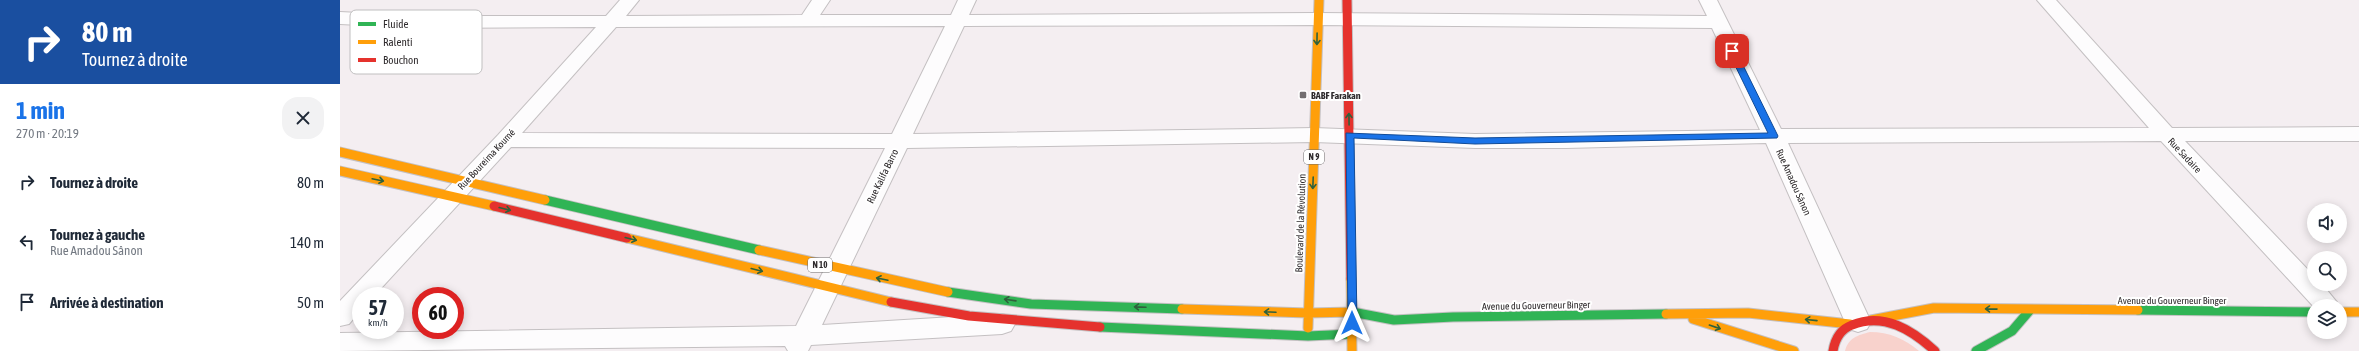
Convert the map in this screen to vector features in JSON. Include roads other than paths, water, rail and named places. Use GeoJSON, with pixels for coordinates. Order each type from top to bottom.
{"type":"FeatureCollection","features":[{"type":"Feature","properties":{"kind":"main road","name":"Boulevard de la Révolution"},"geometry":{"type":"LineString","coordinates":[[1307,339],[1317,19],[1319,0]]}},
{"type":"Feature","properties":{"kind":"main road"},"geometry":{"type":"LineString","coordinates":[[1347,0],[1352,312],[1355,333],[1352,351]]}},
{"type":"Feature","properties":{"kind":"main road","name":"N 10"},"geometry":{"type":"LineString","coordinates":[[340,152],[459,188],[833,278],[918,309],[1023,323],[1307,339],[1355,333]]}},
{"type":"Feature","properties":{"kind":"main road","name":"N 10"},"geometry":{"type":"LineString","coordinates":[[340,171],[459,188],[833,278],[930,289],[1031,304],[1308,313],[1352,312]]}},
{"type":"Feature","properties":{"kind":"main road","name":"Avenue du Gouverneur Binger"},"geometry":{"type":"LineString","coordinates":[[1352,312],[1394,320],[1679,313],[1748,313],[1860,322],[1934,308],[2307,312]]}},
{"type":"Feature","properties":{"kind":"main road"},"geometry":{"type":"LineString","coordinates":[[1976,351],[2012,332],[2030,310]]}},
{"type":"Feature","properties":{"kind":"main road"},"geometry":{"type":"LineString","coordinates":[[2347,312],[2359,312]]}},
{"type":"Feature","properties":{"kind":"main road","name":"Avenue du Gouverneur Binger"},"geometry":{"type":"LineString","coordinates":[[1679,313],[1733,333],[1794,351]]}},
{"type":"Feature","properties":{"kind":"main road","name":"Avenue du Gouverneur Binger"},"geometry":{"type":"LineString","coordinates":[[1373,327],[1394,320]]}},
{"type":"Feature","properties":{"kind":"main road"},"geometry":{"type":"LineString","coordinates":[[1833,351],[1833,341],[1860,322],[1884,321],[1919,336],[1935,351]]}},
{"type":"Feature","properties":{"kind":"street","name":"Rue Boureima Koumé"},"geometry":{"type":"LineString","coordinates":[[340,317],[505,140],[630,0]]}},
{"type":"Feature","properties":{"kind":"street"},"geometry":{"type":"LineString","coordinates":[[808,20],[821,0]]}},
{"type":"Feature","properties":{"kind":"street","name":"Rue Amadou Sânon"},"geometry":{"type":"LineString","coordinates":[[1708,0],[1774,136],[1860,322]]}},
{"type":"Feature","properties":{"kind":"street","name":"Rue Sadaire"},"geometry":{"type":"LineString","coordinates":[[2046,0],[2167,135],[2321,299]]}},
{"type":"Feature","properties":{"kind":"street"},"geometry":{"type":"LineString","coordinates":[[482,22],[808,20],[963,9],[1317,19],[1718,22]]}},
{"type":"Feature","properties":{"kind":"street","name":"Rue Kalifa Barro"},"geometry":{"type":"LineString","coordinates":[[799,343],[833,278],[963,9]]}},
{"type":"Feature","properties":{"kind":"street"},"geometry":{"type":"LineString","coordinates":[[340,18],[350,18]]}},
{"type":"Feature","properties":{"kind":"street"},"geometry":{"type":"LineString","coordinates":[[505,140],[899,141],[1349,135],[1475,141],[1774,136],[2359,134]]}},
{"type":"Feature","properties":{"kind":"street"},"geometry":{"type":"LineString","coordinates":[[340,343],[799,343],[1023,323]]}},
{"type":"Feature","properties":{"kind":"place","name":"BABF Farakan"},"geometry":{"type":"Point","coordinates":[1303,95]}}]}
